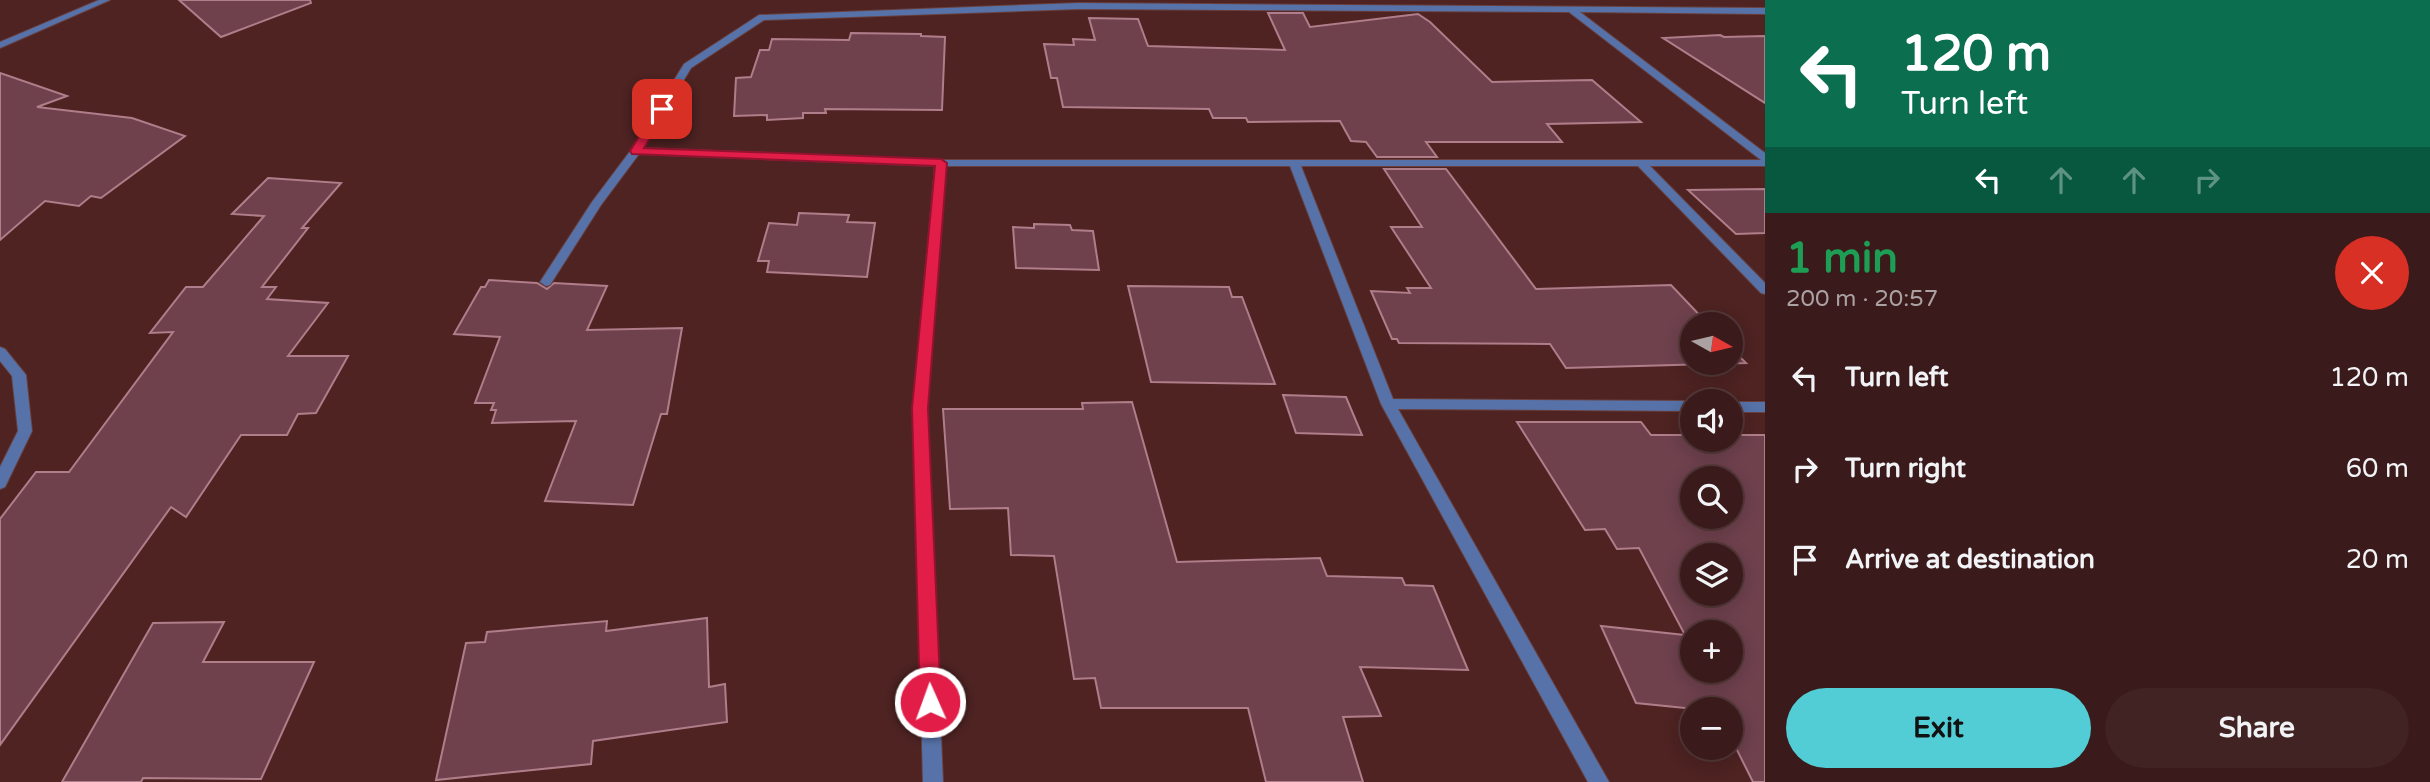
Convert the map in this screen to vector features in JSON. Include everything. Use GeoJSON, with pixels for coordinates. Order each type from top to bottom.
{"type":"FeatureCollection","features":[{"type":"Feature","properties":{"kind":"street"},"geometry":{"type":"LineString","coordinates":[[0,45],[106,0]]}},
{"type":"Feature","properties":{"kind":"street"},"geometry":{"type":"LineString","coordinates":[[1328,0],[1335,8]]}},
{"type":"Feature","properties":{"kind":"street"},"geometry":{"type":"LineString","coordinates":[[1598,0],[1609,9]]}},
{"type":"Feature","properties":{"kind":"street"},"geometry":{"type":"LineString","coordinates":[[546,282],[596,204],[636,151],[687,66],[762,17],[1077,3],[1765,11]]}},
{"type":"Feature","properties":{"kind":"street"},"geometry":{"type":"LineString","coordinates":[[1570,9],[1765,160]]}},
{"type":"Feature","properties":{"kind":"street"},"geometry":{"type":"LineString","coordinates":[[636,151],[941,163],[1642,164],[1765,160]]}},
{"type":"Feature","properties":{"kind":"street"},"geometry":{"type":"LineString","coordinates":[[933,782],[920,408],[941,163]]}},
{"type":"Feature","properties":{"kind":"street"},"geometry":{"type":"LineString","coordinates":[[1295,164],[1388,404],[1599,782]]}},
{"type":"Feature","properties":{"kind":"street"},"geometry":{"type":"LineString","coordinates":[[1642,164],[1765,290]]}},
{"type":"Feature","properties":{"kind":"street"},"geometry":{"type":"LineString","coordinates":[[0,352],[19,375],[25,431],[0,483]]}},
{"type":"Feature","properties":{"kind":"street"},"geometry":{"type":"LineString","coordinates":[[1388,404],[1680,406]]}},
{"type":"Feature","properties":{"kind":"street"},"geometry":{"type":"LineString","coordinates":[[1743,407],[1765,407]]}},
{"type":"Feature","properties":{"kind":"building"},"geometry":{"type":"Polygon","coordinates":[[[179,0],[310,0],[311,3],[221,37],[179,0]]]}},
{"type":"Feature","properties":{"kind":"building"},"geometry":{"type":"Polygon","coordinates":[[[1268,13],[1303,13],[1310,27],[1418,14],[1430,22],[1492,82],[1592,80],[1641,122],[1547,124],[1562,142],[1426,142],[1437,157],[1377,157],[1366,142],[1351,141],[1340,121],[1248,122],[1246,118],[1213,118],[1209,109],[1063,107],[1057,78],[1051,78],[1044,44],[1074,45],[1073,39],[1095,40],[1089,18],[1138,19],[1148,46],[1285,50],[1268,13]]]}},
{"type":"Feature","properties":{"kind":"building"},"geometry":{"type":"Polygon","coordinates":[[[851,33],[945,37],[942,110],[825,109],[826,113],[803,113],[803,118],[767,120],[767,115],[734,116],[736,78],[751,77],[760,50],[769,50],[772,39],[849,40],[851,33]]]}},
{"type":"Feature","properties":{"kind":"building"},"geometry":{"type":"Polygon","coordinates":[[[1765,36],[1765,103],[1663,38],[1765,36]]]}},
{"type":"Feature","properties":{"kind":"building"},"geometry":{"type":"Polygon","coordinates":[[[0,73],[67,96],[37,107],[132,118],[185,136],[101,198],[91,196],[79,206],[45,201],[0,240],[0,73]]]}},
{"type":"Feature","properties":{"kind":"building"},"geometry":{"type":"Polygon","coordinates":[[[1384,169],[1446,169],[1536,289],[1671,285],[1697,312],[1680,312],[1680,365],[1566,368],[1550,344],[1399,343],[1397,339],[1392,339],[1371,291],[1410,293],[1407,288],[1431,288],[1391,227],[1422,227],[1384,169]]]}},
{"type":"Feature","properties":{"kind":"building"},"geometry":{"type":"Polygon","coordinates":[[[268,178],[341,183],[302,228],[308,228],[262,287],[276,287],[267,299],[328,303],[288,356],[348,356],[316,413],[298,414],[287,435],[241,435],[186,517],[171,507],[0,745],[0,519],[36,472],[69,472],[173,332],[150,333],[186,287],[203,287],[264,216],[232,214],[268,178]]]}},
{"type":"Feature","properties":{"kind":"building"},"geometry":{"type":"Polygon","coordinates":[[[1765,189],[1765,233],[1736,234],[1688,190],[1765,189]]]}},
{"type":"Feature","properties":{"kind":"building"},"geometry":{"type":"Polygon","coordinates":[[[799,213],[849,215],[847,222],[875,223],[867,277],[767,272],[769,261],[758,261],[769,223],[797,225],[799,213]]]}},
{"type":"Feature","properties":{"kind":"building"},"geometry":{"type":"Polygon","coordinates":[[[1034,224],[1070,225],[1072,230],[1093,231],[1099,270],[1016,268],[1013,227],[1034,228],[1034,224]]]}},
{"type":"Feature","properties":{"kind":"building"},"geometry":{"type":"Polygon","coordinates":[[[489,280],[537,283],[547,289],[554,283],[607,286],[587,330],[682,328],[667,414],[661,414],[633,505],[545,501],[576,421],[492,423],[496,410],[491,410],[494,403],[475,403],[500,337],[454,334],[481,287],[485,287],[489,280]]]}},
{"type":"Feature","properties":{"kind":"building"},"geometry":{"type":"Polygon","coordinates":[[[1128,286],[1229,287],[1232,297],[1242,297],[1275,384],[1151,382],[1128,286]]]}},
{"type":"Feature","properties":{"kind":"building"},"geometry":{"type":"Polygon","coordinates":[[[1283,395],[1346,397],[1362,435],[1296,433],[1283,395]]]}},
{"type":"Feature","properties":{"kind":"building"},"geometry":{"type":"Polygon","coordinates":[[[1132,402],[1177,562],[1320,558],[1327,576],[1402,578],[1405,585],[1433,586],[1468,670],[1360,667],[1381,716],[1343,717],[1363,782],[1266,782],[1248,708],[1101,708],[1095,678],[1074,679],[1054,556],[1011,555],[1008,508],[950,509],[943,409],[1083,409],[1082,403],[1132,402]]]}},
{"type":"Feature","properties":{"kind":"building"},"geometry":{"type":"Polygon","coordinates":[[[1517,422],[1641,422],[1651,435],[1680,435],[1680,452],[1743,452],[1743,435],[1765,435],[1765,782],[1753,782],[1742,760],[1743,697],[1680,697],[1680,707],[1636,703],[1601,626],[1680,634],[1680,683],[1743,683],[1743,620],[1680,620],[1680,626],[1639,548],[1617,549],[1605,529],[1585,530],[1517,422]]]}},
{"type":"Feature","properties":{"kind":"building"},"geometry":{"type":"Polygon","coordinates":[[[707,618],[709,687],[725,684],[727,722],[593,741],[591,764],[436,780],[466,643],[485,642],[487,632],[607,621],[606,631],[707,618]]]}},
{"type":"Feature","properties":{"kind":"building"},"geometry":{"type":"Polygon","coordinates":[[[224,622],[203,662],[314,662],[261,779],[143,778],[141,782],[62,782],[153,623],[224,622]]]}},
{"type":"Feature","properties":{"kind":"route"},"geometry":{"type":"LineString","coordinates":[[662,109],[636,151],[941,163],[920,408],[930,702]]}}]}
